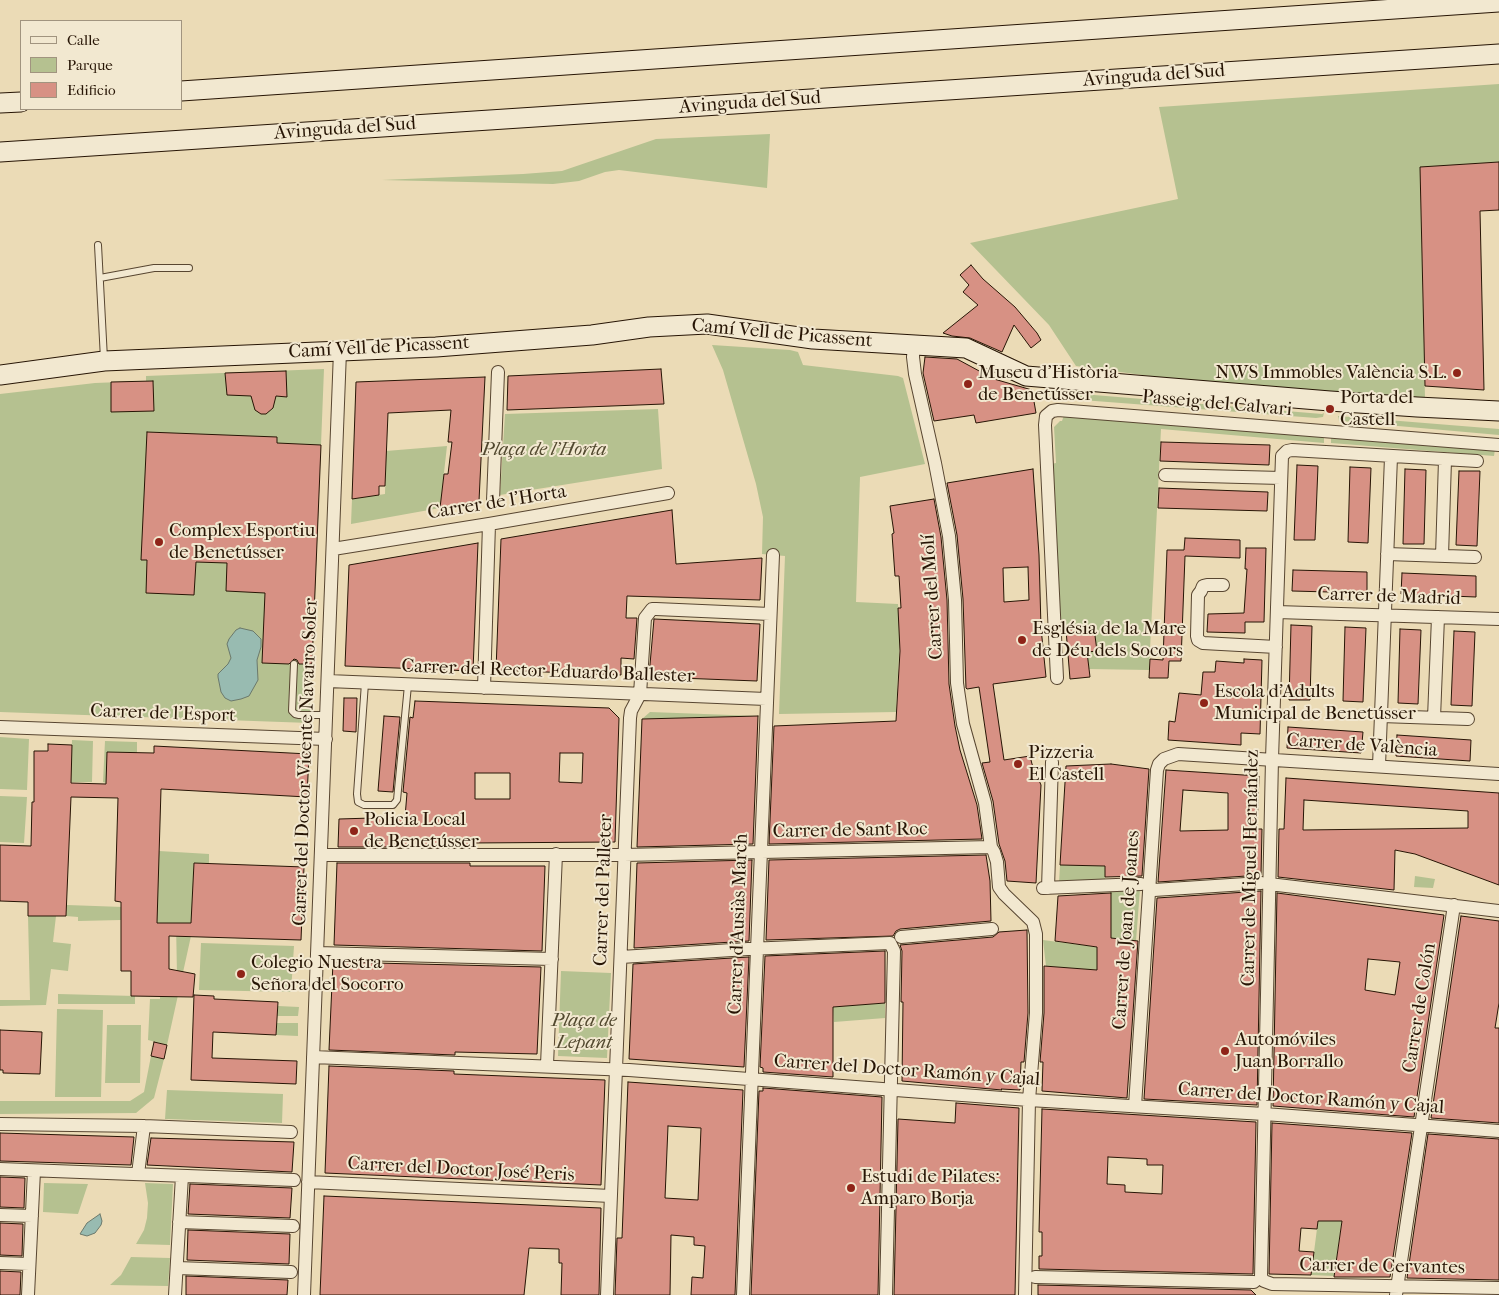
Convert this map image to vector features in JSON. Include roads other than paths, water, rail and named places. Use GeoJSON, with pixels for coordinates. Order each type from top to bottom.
{"type":"FeatureCollection","features":[{"type":"Feature","properties":{"kind":"main road"},"geometry":{"type":"LineString","coordinates":[[1457,0],[1476,4]]}},
{"type":"Feature","properties":{"kind":"main road"},"geometry":{"type":"LineString","coordinates":[[182,91],[1499,2]]}},
{"type":"Feature","properties":{"kind":"main road","name":"Avinguda del Sud"},"geometry":{"type":"LineString","coordinates":[[0,152],[1499,54]]}},
{"type":"Feature","properties":{"kind":"main road"},"geometry":{"type":"LineString","coordinates":[[0,103],[20,102]]}},
{"type":"Feature","properties":{"kind":"main road","name":"Camí Vell de Picassent"},"geometry":{"type":"LineString","coordinates":[[0,375],[104,361],[446,346],[592,335],[648,327],[707,324],[813,339],[966,348],[1026,376],[1347,403],[1499,410]]}},
{"type":"Feature","properties":{"kind":"street","name":"Carrer del Molí"},"geometry":{"type":"LineString","coordinates":[[914,345],[912,357],[915,374],[937,471],[949,536],[955,600],[959,697],[970,752],[985,803],[991,847],[997,862],[999,887],[1033,922],[1036,939],[1036,1013],[1029,1100]]}},
{"type":"Feature","properties":{"kind":"street","name":"Carrer del Doctor Vicente Navarro Soler"},"geometry":{"type":"LineString","coordinates":[[304,1295],[340,351]]}},
{"type":"Feature","properties":{"kind":"street"},"geometry":{"type":"LineString","coordinates":[[493,501],[498,372]]}},
{"type":"Feature","properties":{"kind":"street","name":"Passeig del Calvari"},"geometry":{"type":"LineString","coordinates":[[1057,678],[1045,425],[1046,416],[1052,411],[1499,445]]}},
{"type":"Feature","properties":{"kind":"street","name":"Carrer de Miguel Hernández"},"geometry":{"type":"LineString","coordinates":[[1259,1282],[1261,1276],[1264,1114],[1265,884],[1272,759],[1282,456],[1287,451],[1292,450],[1391,457]]}},
{"type":"Feature","properties":{"kind":"street"},"geometry":{"type":"LineString","coordinates":[[1379,766],[1391,457],[1477,462]]}},
{"type":"Feature","properties":{"kind":"street"},"geometry":{"type":"LineString","coordinates":[[1442,556],[1445,460]]}},
{"type":"Feature","properties":{"kind":"street"},"geometry":{"type":"LineString","coordinates":[[1166,474],[1281,478]]}},
{"type":"Feature","properties":{"kind":"street","name":"Carrer de l’Horta"},"geometry":{"type":"LineString","coordinates":[[333,549],[668,493]]}},
{"type":"Feature","properties":{"kind":"street"},"geometry":{"type":"LineString","coordinates":[[484,688],[490,524]]}},
{"type":"Feature","properties":{"kind":"street"},"geometry":{"type":"LineString","coordinates":[[1387,554],[1475,557]]}},
{"type":"Feature","properties":{"kind":"street","name":"Carrer d'Ausiàs March"},"geometry":{"type":"LineString","coordinates":[[743,1295],[773,555]]}},
{"type":"Feature","properties":{"kind":"street"},"geometry":{"type":"LineString","coordinates":[[1223,585],[1207,585],[1203,586],[1200,590],[1198,596],[1198,640],[1203,643],[1276,647]]}},
{"type":"Feature","properties":{"kind":"street","name":"Carrer del Palleter"},"geometry":{"type":"LineString","coordinates":[[607,1295],[630,714],[640,694],[644,622],[647,614],[652,609],[770,614]]}},
{"type":"Feature","properties":{"kind":"street","name":"Carrer de Madrid"},"geometry":{"type":"LineString","coordinates":[[1277,612],[1499,619]]}},
{"type":"Feature","properties":{"kind":"street"},"geometry":{"type":"LineString","coordinates":[[1434,718],[1438,617]]}},
{"type":"Feature","properties":{"kind":"street","name":"Carrer del Rector Eduardo Ballester"},"geometry":{"type":"LineString","coordinates":[[328,682],[766,699]]}},
{"type":"Feature","properties":{"kind":"street"},"geometry":{"type":"LineString","coordinates":[[1381,716],[1468,719]]}},
{"type":"Feature","properties":{"kind":"street","name":"Carrer de l'Esport"},"geometry":{"type":"LineString","coordinates":[[0,727],[326,739]]}},
{"type":"Feature","properties":{"kind":"street","name":"Carrer de València"},"geometry":{"type":"LineString","coordinates":[[1164,759],[1178,754],[1499,774]]}},
{"type":"Feature","properties":{"kind":"street","name":"Carrer de Joan de Joanes"},"geometry":{"type":"LineString","coordinates":[[1134,1106],[1157,770],[1159,764],[1164,759]]}},
{"type":"Feature","properties":{"kind":"street"},"geometry":{"type":"LineString","coordinates":[[1052,762],[1045,888],[1141,884]]}},
{"type":"Feature","properties":{"kind":"street","name":"Carrer de Sant Roc"},"geometry":{"type":"LineString","coordinates":[[321,855],[624,854],[991,847]]}},
{"type":"Feature","properties":{"kind":"street"},"geometry":{"type":"LineString","coordinates":[[547,1065],[556,854]]}},
{"type":"Feature","properties":{"kind":"street"},"geometry":{"type":"LineString","coordinates":[[1154,890],[1265,884],[1499,911]]}},
{"type":"Feature","properties":{"kind":"street","name":"Carrer de Colón"},"geometry":{"type":"LineString","coordinates":[[1396,1291],[1454,905]]}},
{"type":"Feature","properties":{"kind":"street"},"geometry":{"type":"LineString","coordinates":[[901,937],[992,929]]}},
{"type":"Feature","properties":{"kind":"street"},"geometry":{"type":"LineString","coordinates":[[621,957],[888,942],[892,946],[894,950],[886,1295]]}},
{"type":"Feature","properties":{"kind":"street"},"geometry":{"type":"LineString","coordinates":[[317,953],[552,959]]}},
{"type":"Feature","properties":{"kind":"street","name":"Carrer del Doctor Ramón y Cajal"},"geometry":{"type":"LineString","coordinates":[[313,1057],[616,1069],[890,1088],[1029,1100],[1499,1131]]}},
{"type":"Feature","properties":{"kind":"street"},"geometry":{"type":"LineString","coordinates":[[1025,1295],[1029,1100]]}},
{"type":"Feature","properties":{"kind":"street"},"geometry":{"type":"LineString","coordinates":[[0,1124],[144,1126],[291,1132]]}},
{"type":"Feature","properties":{"kind":"street"},"geometry":{"type":"LineString","coordinates":[[138,1174],[144,1126]]}},
{"type":"Feature","properties":{"kind":"street"},"geometry":{"type":"LineString","coordinates":[[0,1169],[294,1180]]}},
{"type":"Feature","properties":{"kind":"street"},"geometry":{"type":"LineString","coordinates":[[28,1295],[34,1171]]}},
{"type":"Feature","properties":{"kind":"street"},"geometry":{"type":"LineString","coordinates":[[175,1295],[182,1176]]}},
{"type":"Feature","properties":{"kind":"street","name":"Carrer del Doctor José Peris"},"geometry":{"type":"LineString","coordinates":[[308,1182],[611,1196]]}},
{"type":"Feature","properties":{"kind":"street"},"geometry":{"type":"LineString","coordinates":[[0,1215],[32,1216]]}},
{"type":"Feature","properties":{"kind":"street"},"geometry":{"type":"LineString","coordinates":[[179,1222],[293,1226]]}},
{"type":"Feature","properties":{"kind":"street"},"geometry":{"type":"LineString","coordinates":[[0,1263],[29,1264]]}},
{"type":"Feature","properties":{"kind":"street"},"geometry":{"type":"LineString","coordinates":[[177,1268],[292,1272]]}},
{"type":"Feature","properties":{"kind":"street","name":"Carrer de Cervantes"},"geometry":{"type":"LineString","coordinates":[[1035,1277],[1259,1282],[1396,1291],[1499,1288]]}},
{"type":"Feature","properties":{"kind":"lane"},"geometry":{"type":"LineString","coordinates":[[98,244],[104,361]]}},
{"type":"Feature","properties":{"kind":"lane"},"geometry":{"type":"LineString","coordinates":[[100,278],[154,268],[190,268]]}},
{"type":"Feature","properties":{"kind":"lane"},"geometry":{"type":"LineString","coordinates":[[294,664],[292,711],[295,714],[327,715]]}},
{"type":"Feature","properties":{"kind":"lane"},"geometry":{"type":"LineString","coordinates":[[365,683],[357,794],[358,802],[364,805],[389,806],[393,805],[397,800],[408,685]]}},
{"type":"Feature","properties":{"kind":"water"},"geometry":{"type":"Polygon","coordinates":[[[240,628],[253,631],[261,639],[257,660],[258,680],[249,696],[231,701],[225,698],[221,692],[218,674],[231,658],[227,644],[229,639],[240,628]]]}},
{"type":"Feature","properties":{"kind":"water"},"geometry":{"type":"Polygon","coordinates":[[[100,1214],[101,1225],[95,1233],[87,1236],[80,1234],[87,1223],[100,1214]]]}},
{"type":"Feature","properties":{"kind":"place","name":"NWS Immobles València S.L."},"geometry":{"type":"Point","coordinates":[1457,373]}},
{"type":"Feature","properties":{"kind":"place","name":"Museu d'Història de Benetússer"},"geometry":{"type":"Point","coordinates":[968,384]}},
{"type":"Feature","properties":{"kind":"place","name":"Porta del Castell"},"geometry":{"type":"Point","coordinates":[1330,409]}},
{"type":"Feature","properties":{"kind":"place","name":"Complex Esportiu de Benetússer"},"geometry":{"type":"Point","coordinates":[159,542]}},
{"type":"Feature","properties":{"kind":"place","name":"Església de la Mare de Déu dels Socors"},"geometry":{"type":"Point","coordinates":[1022,640]}},
{"type":"Feature","properties":{"kind":"place","name":"Escola d'Adults Municipal de Benetússer"},"geometry":{"type":"Point","coordinates":[1204,703]}},
{"type":"Feature","properties":{"kind":"place","name":"Pizzeria El Castell"},"geometry":{"type":"Point","coordinates":[1018,764]}},
{"type":"Feature","properties":{"kind":"place","name":"Policia Local de Benetússer"},"geometry":{"type":"Point","coordinates":[354,831]}},
{"type":"Feature","properties":{"kind":"place","name":"Colegio Nuestra Señora del Socorro"},"geometry":{"type":"Point","coordinates":[241,974]}},
{"type":"Feature","properties":{"kind":"place","name":"Automóviles Juan Borrallo"},"geometry":{"type":"Point","coordinates":[1225,1051]}},
{"type":"Feature","properties":{"kind":"place","name":"Estudi de Pilates: Amparo Borja"},"geometry":{"type":"Point","coordinates":[851,1188]}},
{"type":"Feature","properties":{"kind":"park label","name":"Plaça de l'Horta"},"geometry":{"type":"Point","coordinates":[544,450]}},
{"type":"Feature","properties":{"kind":"park label","name":"Plaça de Lepant"},"geometry":{"type":"Point","coordinates":[584,1032]}}]}
